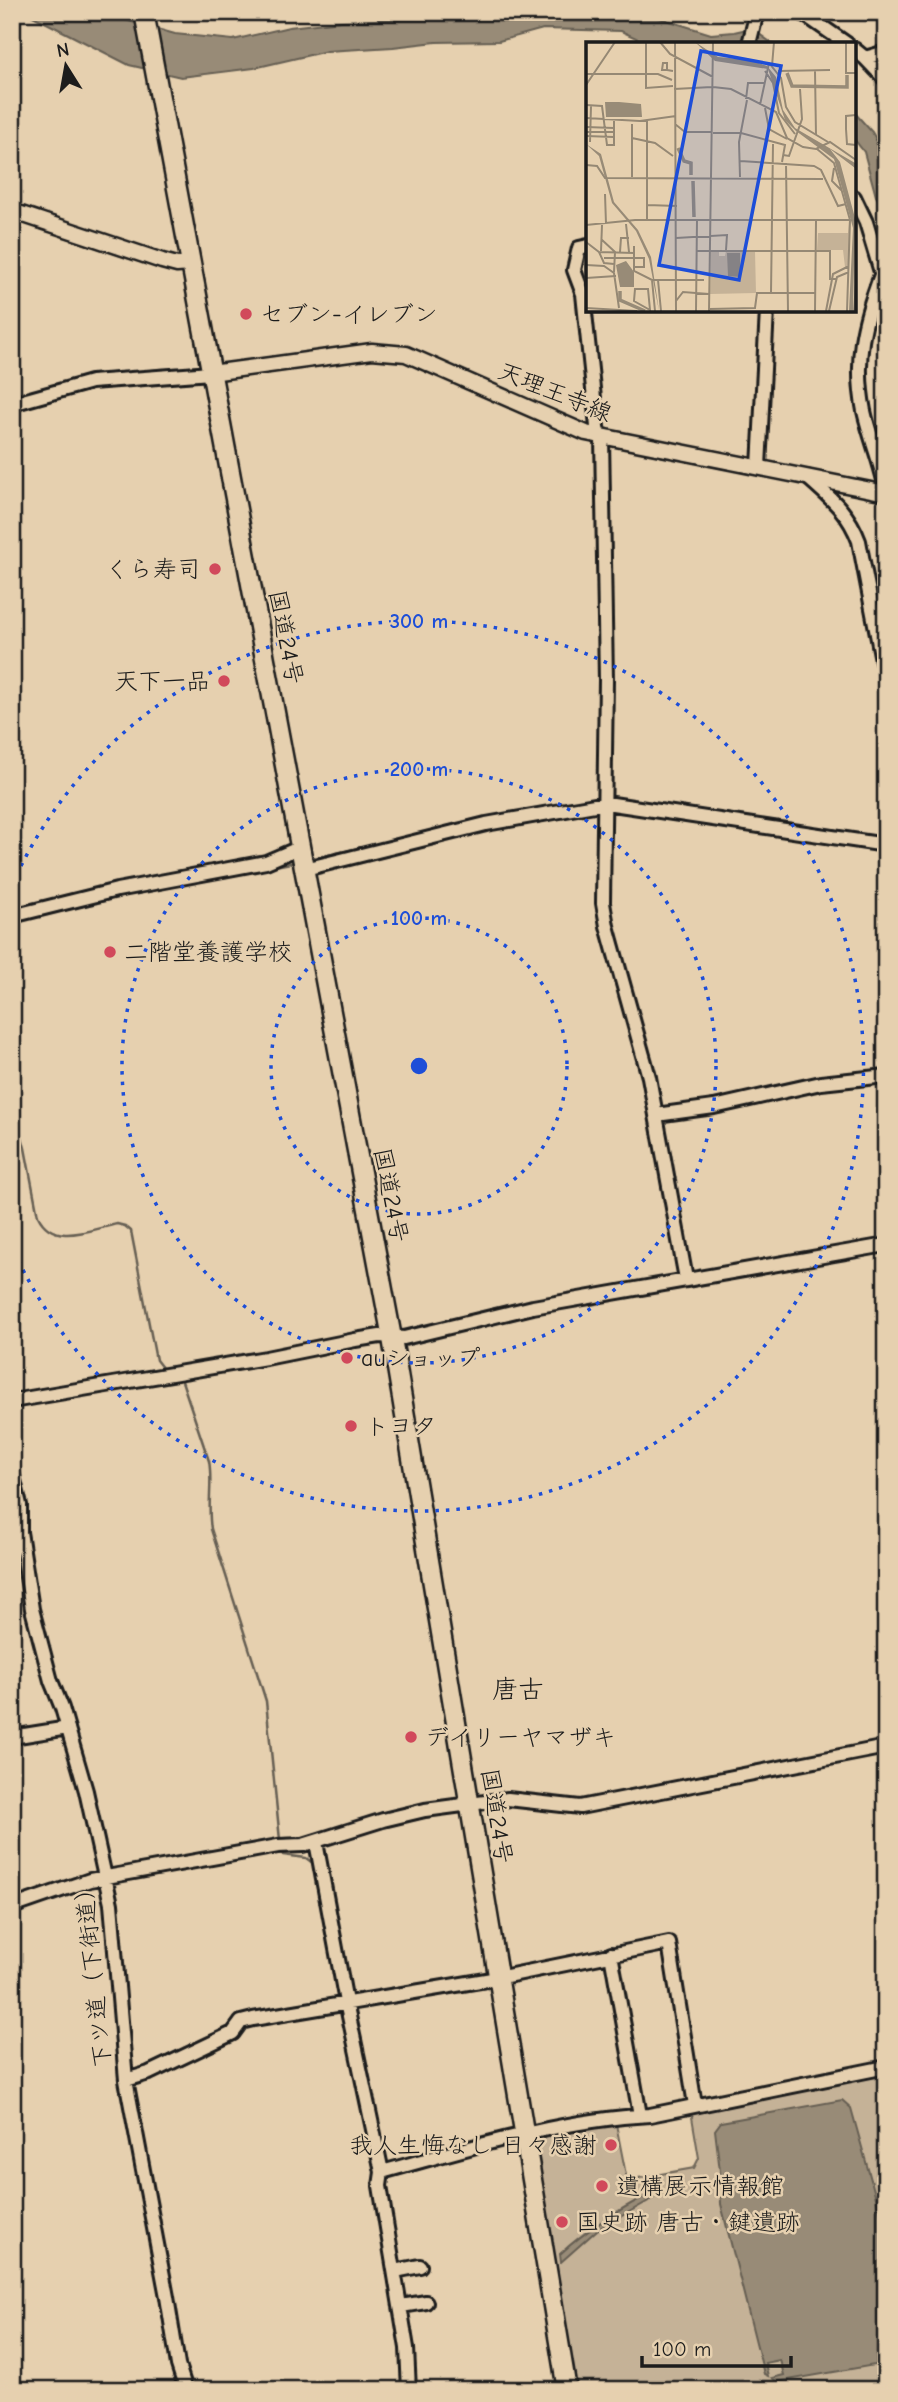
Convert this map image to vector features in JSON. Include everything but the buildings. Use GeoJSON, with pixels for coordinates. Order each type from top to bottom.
{"type":"FeatureCollection","features":[{"type":"Feature","properties":{"kind":"highway","name":"国道24号"},"geometry":{"type":"LineString","coordinates":[[144,12],[392,1338],[567,2390]]}},
{"type":"Feature","properties":{"kind":"main road"},"geometry":{"type":"LineString","coordinates":[[12,211],[162,261],[177,265],[191,264]]}},
{"type":"Feature","properties":{"kind":"main road","name":"天理王寺線"},"geometry":{"type":"LineString","coordinates":[[211,373],[372,351],[406,354],[600,437],[886,491]]}},
{"type":"Feature","properties":{"kind":"street"},"geometry":{"type":"LineString","coordinates":[[750,42],[757,12]]}},
{"type":"Feature","properties":{"kind":"street"},"geometry":{"type":"LineString","coordinates":[[806,14],[843,42]]}},
{"type":"Feature","properties":{"kind":"street"},"geometry":{"type":"LineString","coordinates":[[856,51],[886,80]]}},
{"type":"Feature","properties":{"kind":"street"},"geometry":{"type":"LineString","coordinates":[[865,58],[886,52]]}},
{"type":"Feature","properties":{"kind":"street"},"geometry":{"type":"LineString","coordinates":[[856,201],[866,222],[886,289]]}},
{"type":"Feature","properties":{"kind":"street"},"geometry":{"type":"LineString","coordinates":[[586,246],[579,248],[573,270],[583,293],[600,437],[606,803],[605,915],[645,1056],[685,1279]]}},
{"type":"Feature","properties":{"kind":"street"},"geometry":{"type":"LineString","coordinates":[[881,275],[862,332],[859,358],[864,412],[886,491]]}},
{"type":"Feature","properties":{"kind":"street"},"geometry":{"type":"LineString","coordinates":[[760,467],[767,312]]}},
{"type":"Feature","properties":{"kind":"street"},"geometry":{"type":"LineString","coordinates":[[12,404],[91,382],[211,373]]}},
{"type":"Feature","properties":{"kind":"street"},"geometry":{"type":"LineString","coordinates":[[807,477],[852,523],[859,541],[886,681]]}},
{"type":"Feature","properties":{"kind":"street"},"geometry":{"type":"LineString","coordinates":[[305,869],[486,824],[606,803],[886,845]]}},
{"type":"Feature","properties":{"kind":"street"},"geometry":{"type":"LineString","coordinates":[[12,916],[117,890],[266,862],[301,847]]}},
{"type":"Feature","properties":{"kind":"street"},"geometry":{"type":"LineString","coordinates":[[656,1115],[714,1107],[821,1083],[886,1076]]}},
{"type":"Feature","properties":{"kind":"street"},"geometry":{"type":"LineString","coordinates":[[12,1401],[266,1358],[355,1339],[415,1336],[533,1307],[886,1245]]}},
{"type":"Feature","properties":{"kind":"street","name":"下ツ道（下街道）"},"geometry":{"type":"LineString","coordinates":[[12,1472],[20,1505],[20,1532],[32,1609],[51,1681],[86,1790],[106,1877],[111,1904],[126,2080],[178,2365],[186,2390]]}},
{"type":"Feature","properties":{"kind":"street"},"geometry":{"type":"LineString","coordinates":[[12,1737],[68,1728]]}},
{"type":"Feature","properties":{"kind":"street"},"geometry":{"type":"LineString","coordinates":[[12,1907],[90,1880],[316,1842],[383,1821],[470,1803],[508,1799],[580,1807],[886,1747]]}},
{"type":"Feature","properties":{"kind":"street"},"geometry":{"type":"LineString","coordinates":[[316,1842],[342,2003],[382,2172],[380,2186],[407,2348],[409,2390]]}},
{"type":"Feature","properties":{"kind":"street"},"geometry":{"type":"LineString","coordinates":[[126,2080],[149,2073],[233,2033],[242,2022],[499,1977],[669,1943],[695,2105]]}},
{"type":"Feature","properties":{"kind":"street"},"geometry":{"type":"LineString","coordinates":[[611,1954],[640,2115]]}},
{"type":"Feature","properties":{"kind":"street"},"geometry":{"type":"LineString","coordinates":[[382,2172],[523,2134],[611,2117],[640,2115],[695,2105],[886,2067]]}},
{"type":"Feature","properties":{"kind":"street"},"geometry":{"type":"LineString","coordinates":[[394,2271],[420,2266]]}},
{"type":"Feature","properties":{"kind":"street"},"geometry":{"type":"LineString","coordinates":[[401,2306],[426,2302]]}},
{"type":"Feature","properties":{"kind":"shaded area"},"geometry":{"type":"Polygon","coordinates":[[[25,12],[96,12],[175,34],[233,40],[289,27],[342,21],[440,18],[465,16],[474,12],[622,12],[627,16],[647,14],[711,34],[751,28],[770,42],[645,42],[621,31],[543,29],[499,41],[436,42],[327,51],[254,68],[181,77],[129,65],[25,12]]]}},
{"type":"Feature","properties":{"kind":"shaded area"},"geometry":{"type":"Polygon","coordinates":[[[856,114],[872,132],[886,157],[886,212],[876,196],[864,152],[856,142],[856,114]]]}},
{"type":"Feature","properties":{"kind":"shaded area"},"geometry":{"type":"Polygon","coordinates":[[[886,2071],[886,2390],[575,2390],[533,2137],[615,2119],[627,2180],[694,2168],[699,2158],[691,2111],[849,2079],[862,2079],[886,2071]]]}},
{"type":"Feature","properties":{"kind":"shaded area"},"geometry":{"type":"Polygon","coordinates":[[[842,2100],[851,2108],[886,2234],[886,2363],[777,2382],[772,2378],[784,2375],[780,2360],[765,2363],[768,2376],[764,2374],[721,2204],[715,2130],[721,2122],[842,2100]]]}},
{"type":"Feature","properties":{"kind":"shaded area"},"geometry":{"type":"Polygon","coordinates":[[[651,2193],[654,2198],[597,2230],[561,2262],[560,2254],[581,2236],[651,2193]]]}},
{"type":"Feature","properties":{"kind":"waterway"},"geometry":{"type":"LineString","coordinates":[[309,859],[405,838]]}},
{"type":"Feature","properties":{"kind":"waterway"},"geometry":{"type":"LineString","coordinates":[[155,889],[296,862]]}},
{"type":"Feature","properties":{"kind":"waterway"},"geometry":{"type":"LineString","coordinates":[[12,1124],[22,1137],[38,1216],[45,1225],[62,1234],[117,1224],[131,1231],[156,1360],[163,1369]]}},
{"type":"Feature","properties":{"kind":"waterway"},"geometry":{"type":"LineString","coordinates":[[181,1378],[209,1461],[211,1529],[266,1701],[280,1840]]}},
{"type":"Feature","properties":{"kind":"waterway"},"geometry":{"type":"LineString","coordinates":[[281,1850],[283,1855],[306,1858],[314,1864]]}},
{"type":"Feature","properties":{"kind":"place","name":"セブン-イレブン"},"geometry":{"type":"Point","coordinates":[246,314]}},
{"type":"Feature","properties":{"kind":"place","name":"くら寿司"},"geometry":{"type":"Point","coordinates":[215,569]}},
{"type":"Feature","properties":{"kind":"place","name":"天下一品"},"geometry":{"type":"Point","coordinates":[224,681]}},
{"type":"Feature","properties":{"kind":"place","name":"二階堂養護学校"},"geometry":{"type":"Point","coordinates":[110,952]}},
{"type":"Feature","properties":{"kind":"place","name":"auショップ"},"geometry":{"type":"Point","coordinates":[347,1358]}},
{"type":"Feature","properties":{"kind":"place","name":"トヨタ"},"geometry":{"type":"Point","coordinates":[351,1426]}},
{"type":"Feature","properties":{"kind":"place","name":"デイリーヤマザキ"},"geometry":{"type":"Point","coordinates":[411,1737]}},
{"type":"Feature","properties":{"kind":"place","name":"我人生悔なし 日々感謝"},"geometry":{"type":"Point","coordinates":[611,2145]}},
{"type":"Feature","properties":{"kind":"place","name":"遺構展示情報館"},"geometry":{"type":"Point","coordinates":[602,2186]}},
{"type":"Feature","properties":{"kind":"place","name":"国史跡 唐古・鍵遺跡"},"geometry":{"type":"Point","coordinates":[562,2222]}},
{"type":"Feature","properties":{"kind":"district","name":"唐古"},"geometry":{"type":"Point","coordinates":[518,1689]}}]}
